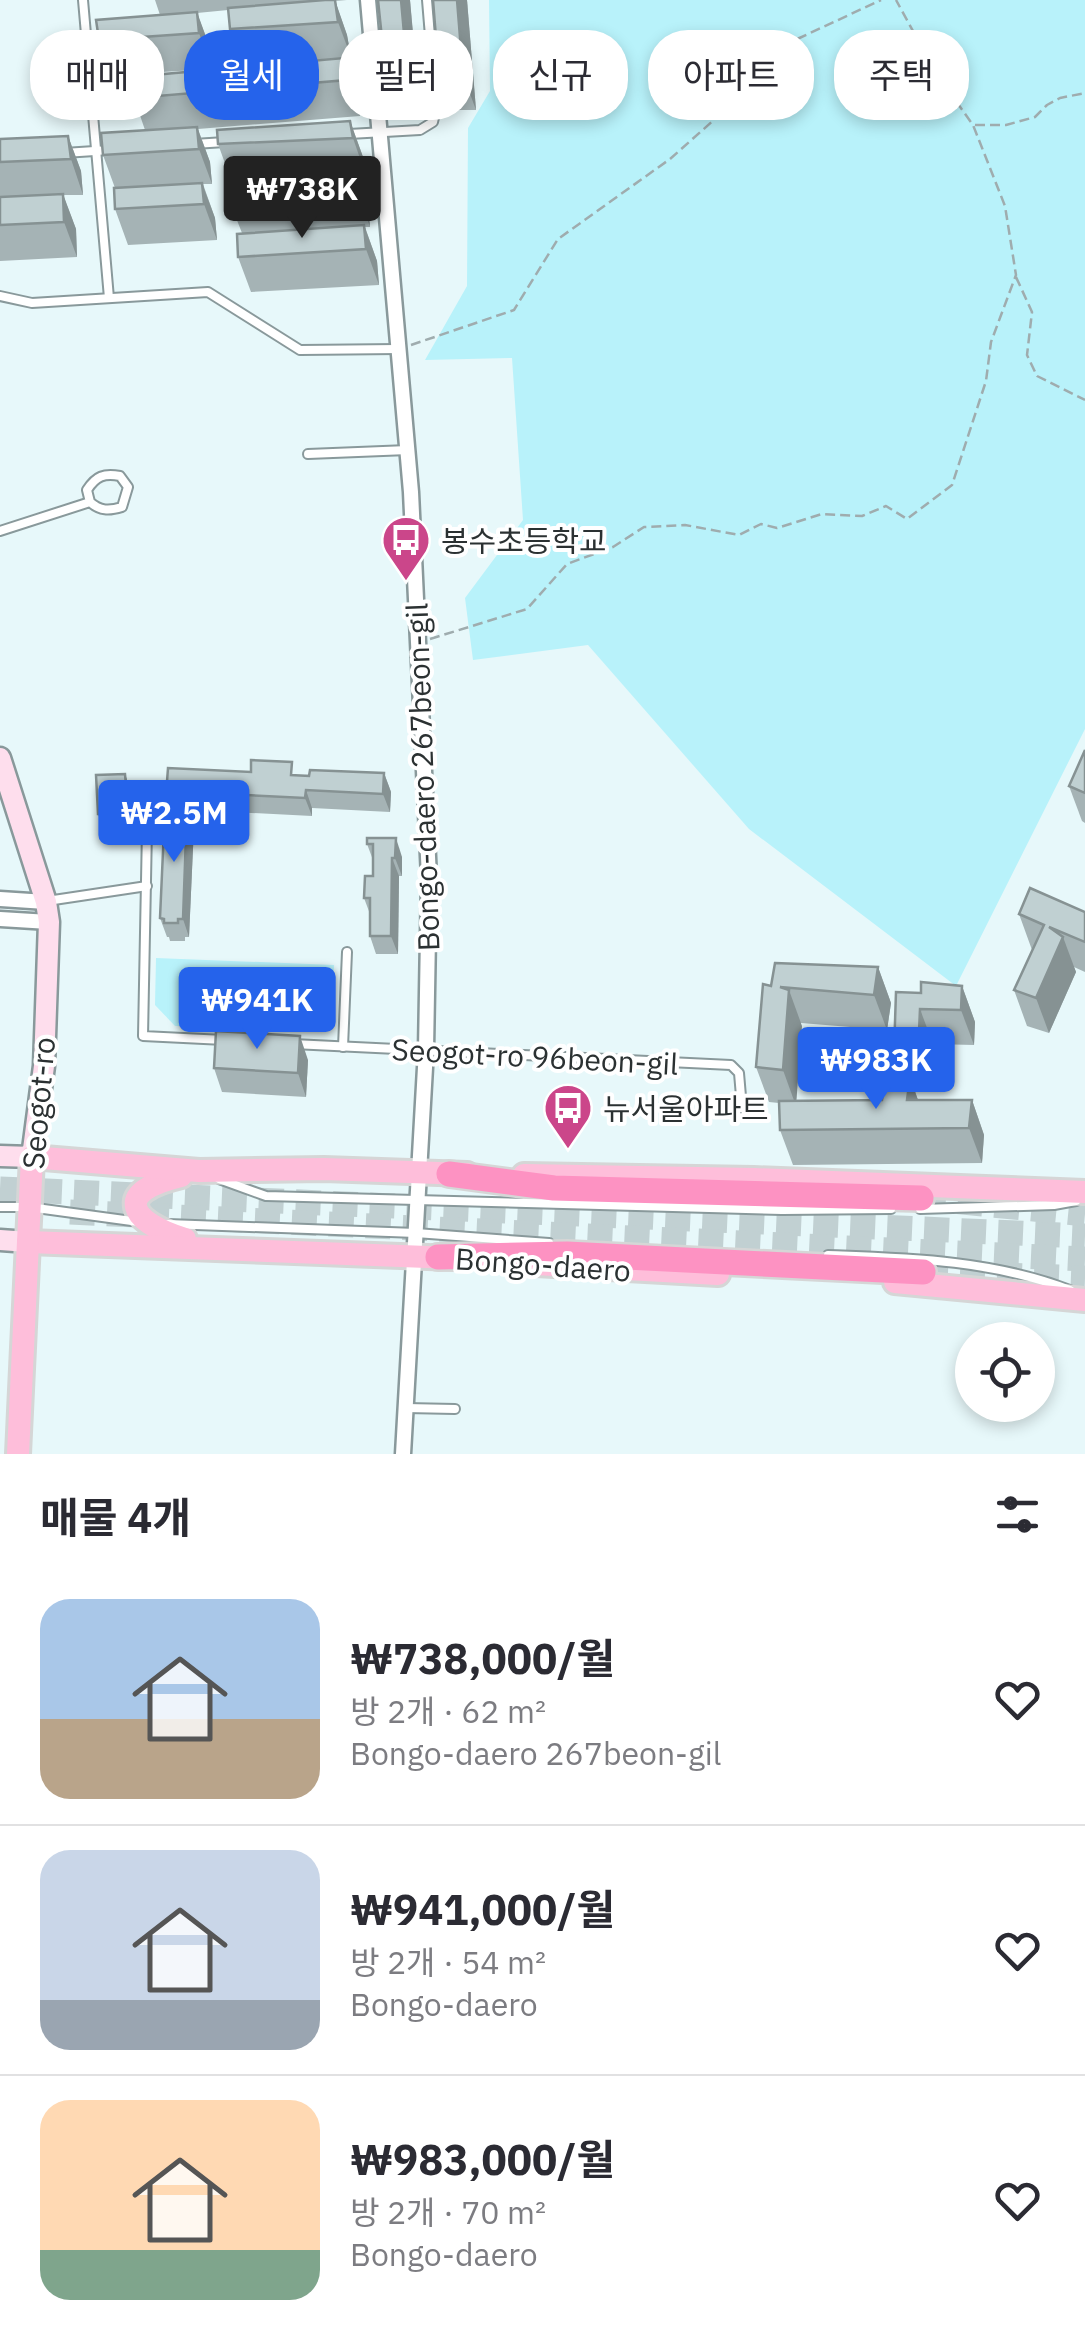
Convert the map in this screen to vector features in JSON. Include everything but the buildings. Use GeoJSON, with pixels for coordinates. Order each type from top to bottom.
{"type":"FeatureCollection","features":[{"type":"Feature","properties":{"kind":"highway"},"geometry":{"type":"LineString","coordinates":[[449,1174],[554,1188],[921,1198]]}},
{"type":"Feature","properties":{"kind":"highway"},"geometry":{"type":"LineString","coordinates":[[423,1249],[922,1272]]}},
{"type":"Feature","properties":{"kind":"main road","name":"Seogot-ro"},"geometry":{"type":"LineString","coordinates":[[0,758],[48,912],[44,1066],[32,1158],[18,1454]]}},
{"type":"Feature","properties":{"kind":"main road"},"geometry":{"type":"LineString","coordinates":[[0,1156],[199,1172],[324,1169],[754,1178],[1085,1195]]}},
{"type":"Feature","properties":{"kind":"main road"},"geometry":{"type":"LineString","coordinates":[[199,1172],[143,1189],[136,1201],[136,1211],[145,1222],[168,1234],[209,1247]]}},
{"type":"Feature","properties":{"kind":"main road","name":"Bongo-daero"},"geometry":{"type":"LineString","coordinates":[[0,1240],[423,1249],[582,1268],[908,1282],[1085,1298]]}},
{"type":"Feature","properties":{"kind":"street","name":"Bongo-daero 267beon-gil"},"geometry":{"type":"LineString","coordinates":[[368,0],[408,450],[430,878],[426,1050],[416,1198],[423,1249],[403,1454]]}},
{"type":"Feature","properties":{"kind":"street"},"geometry":{"type":"LineString","coordinates":[[0,900],[48,912]]}},
{"type":"Feature","properties":{"kind":"street"},"geometry":{"type":"LineString","coordinates":[[0,920],[48,912]]}},
{"type":"Feature","properties":{"kind":"lane"},"geometry":{"type":"LineString","coordinates":[[83,0],[108,298]]}},
{"type":"Feature","properties":{"kind":"lane"},"geometry":{"type":"LineString","coordinates":[[342,134],[420,130],[433,122],[436,109],[427,0]]}},
{"type":"Feature","properties":{"kind":"lane"},"geometry":{"type":"LineString","coordinates":[[189,144],[227,142]]}},
{"type":"Feature","properties":{"kind":"lane"},"geometry":{"type":"LineString","coordinates":[[56,154],[113,150]]}},
{"type":"Feature","properties":{"kind":"lane"},"geometry":{"type":"LineString","coordinates":[[0,296],[32,302],[208,292],[300,350],[400,349]]}},
{"type":"Feature","properties":{"kind":"lane"},"geometry":{"type":"LineString","coordinates":[[308,454],[408,450]]}},
{"type":"Feature","properties":{"kind":"lane"},"geometry":{"type":"LineString","coordinates":[[107,473],[120,476],[128,487],[122,507],[97,509],[90,502],[87,490],[107,473]]}},
{"type":"Feature","properties":{"kind":"lane"},"geometry":{"type":"LineString","coordinates":[[0,531],[90,502]]}},
{"type":"Feature","properties":{"kind":"lane"},"geometry":{"type":"LineString","coordinates":[[146,830],[143,1036],[243,1042]]}},
{"type":"Feature","properties":{"kind":"lane"},"geometry":{"type":"LineString","coordinates":[[48,912],[147,886]]}},
{"type":"Feature","properties":{"kind":"lane"},"geometry":{"type":"LineString","coordinates":[[342,1046],[347,952]]}},
{"type":"Feature","properties":{"kind":"lane","name":"Seogot-ro 96beon-gil"},"geometry":{"type":"LineString","coordinates":[[282,1044],[730,1065],[738,1074],[742,1108]]}},
{"type":"Feature","properties":{"kind":"lane"},"geometry":{"type":"LineString","coordinates":[[199,1172],[266,1196],[782,1210],[1054,1205],[1085,1195]]}},
{"type":"Feature","properties":{"kind":"lane"},"geometry":{"type":"LineString","coordinates":[[0,1207],[423,1249],[736,1252]]}},
{"type":"Feature","properties":{"kind":"lane"},"geometry":{"type":"LineString","coordinates":[[814,1254],[929,1258],[991,1268],[1085,1298]]}},
{"type":"Feature","properties":{"kind":"lane"},"geometry":{"type":"LineString","coordinates":[[406,1408],[455,1409]]}},
{"type":"Feature","properties":{"kind":"path"},"geometry":{"type":"LineString","coordinates":[[400,349],[514,310],[558,239],[670,158],[715,119],[750,61],[881,0]]}},
{"type":"Feature","properties":{"kind":"path"},"geometry":{"type":"LineString","coordinates":[[896,0],[936,73],[974,125],[1005,206],[1016,276],[1032,312],[1028,355],[1037,376],[1085,400]]}},
{"type":"Feature","properties":{"kind":"path"},"geometry":{"type":"LineString","coordinates":[[974,125],[1006,125],[1035,117],[1047,104],[1085,93]]}},
{"type":"Feature","properties":{"kind":"path"},"geometry":{"type":"LineString","coordinates":[[419,642],[527,609],[566,564],[613,547],[644,527],[685,525],[739,534],[760,524],[777,528],[822,514],[862,516],[886,506],[907,519],[952,484],[986,380],[991,342],[1016,276]]}},
{"type":"Feature","properties":{"kind":"shaded area"},"geometry":{"type":"Polygon","coordinates":[[[489,0],[1085,0],[1085,729],[956,986],[749,829],[588,645],[473,660],[465,598],[523,520],[512,358],[425,360],[467,286],[468,128],[490,91],[489,0]]]}},
{"type":"Feature","properties":{"kind":"shaded area"},"geometry":{"type":"Polygon","coordinates":[[[156,958],[334,965],[332,1030],[175,1026],[155,1005],[156,958]]]}},
{"type":"Feature","properties":{"kind":"tunnel"},"geometry":{"type":"LineString","coordinates":[[0,1189],[1085,1236]]}},
{"type":"Feature","properties":{"kind":"tunnel"},"geometry":{"type":"LineString","coordinates":[[921,1198],[1085,1214]]}},
{"type":"Feature","properties":{"kind":"tunnel"},"geometry":{"type":"LineString","coordinates":[[70,1212],[1085,1259]]}},
{"type":"Feature","properties":{"kind":"tunnel"},"geometry":{"type":"LineString","coordinates":[[923,1272],[1085,1278]]}},
{"type":"Feature","properties":{"kind":"place","name":"봉수초등학교"},"geometry":{"type":"Point","coordinates":[406,582]}},
{"type":"Feature","properties":{"kind":"place","name":"뉴서울아파트"},"geometry":{"type":"Point","coordinates":[568,1150]}}]}
